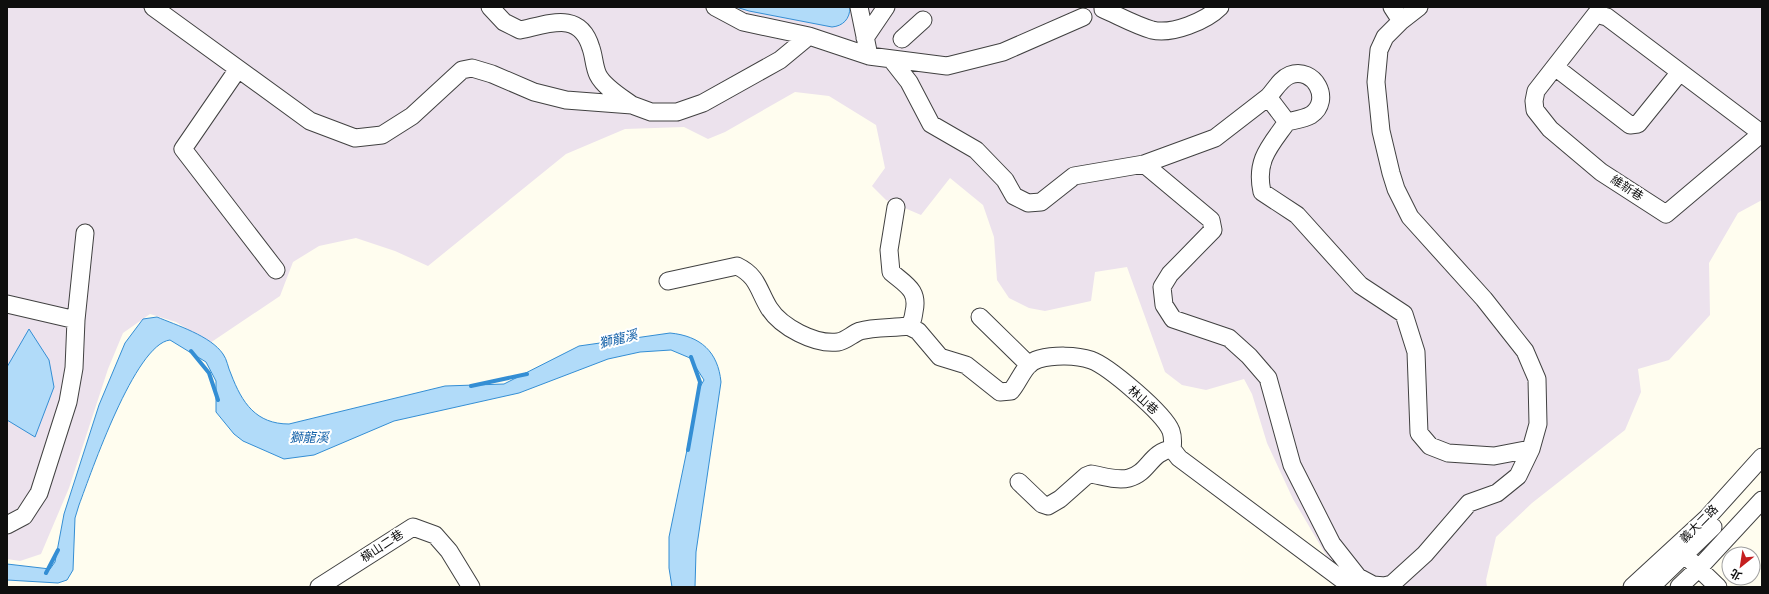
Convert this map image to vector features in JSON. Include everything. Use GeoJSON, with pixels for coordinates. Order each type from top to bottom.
{"type":"FeatureCollection","features":[{"type":"Feature","properties":{"kind":"street"},"geometry":{"type":"LineString","coordinates":[[153,7],[310,121],[355,138],[382,136],[412,116],[462,70],[472,68],[492,74],[534,92],[560,98],[632,105]]}},
{"type":"Feature","properties":{"kind":"street"},"geometry":{"type":"LineString","coordinates":[[490,7],[504,22],[520,30],[562,21],[577,25],[586,35],[598,75],[612,90],[632,105],[650,112],[677,112],[703,103],[780,60],[808,36]]}},
{"type":"Feature","properties":{"kind":"street"},"geometry":{"type":"LineString","coordinates":[[714,7],[743,22],[808,36],[870,56],[947,66],[1003,52],[1083,17]]}},
{"type":"Feature","properties":{"kind":"street"},"geometry":{"type":"LineString","coordinates":[[859,7],[870,56]]}},
{"type":"Feature","properties":{"kind":"street"},"geometry":{"type":"LineString","coordinates":[[865,38],[886,7]]}},
{"type":"Feature","properties":{"kind":"street"},"geometry":{"type":"LineString","coordinates":[[1103,7],[1104,9],[1153,30],[1176,30],[1198,22],[1220,7]]}},
{"type":"Feature","properties":{"kind":"street"},"geometry":{"type":"LineString","coordinates":[[1144,164],[1211,220],[1213,230],[1170,274],[1162,287],[1164,305],[1173,319],[1229,338],[1249,356],[1268,378],[1292,465],[1332,544],[1358,577],[1373,585],[1385,586],[1392,584],[1425,554],[1469,504],[1497,493],[1518,476],[1531,449],[1538,424],[1537,379],[1525,351],[1484,299],[1410,217],[1396,189],[1391,173],[1380,130],[1376,82],[1380,50],[1396,14],[1419,7]]}},
{"type":"Feature","properties":{"kind":"street","name":"維新巷"},"geometry":{"type":"LineString","coordinates":[[1596,14],[1608,17],[1762,133],[1666,214],[1601,172],[1550,129],[1535,110],[1534,101],[1536,91],[1555,67],[1596,14]]}},
{"type":"Feature","properties":{"kind":"street"},"geometry":{"type":"LineString","coordinates":[[902,39],[923,20]]}},
{"type":"Feature","properties":{"kind":"street"},"geometry":{"type":"LineString","coordinates":[[891,59],[910,82],[931,124],[976,150],[1006,180],[1014,196],[1028,203],[1041,202],[1074,176],[1144,164],[1215,138],[1268,97],[1289,76],[1295,74],[1306,75],[1316,82],[1321,94],[1318,107],[1315,112],[1304,118],[1287,122],[1264,154],[1260,180],[1262,192],[1297,215],[1360,285],[1404,314],[1416,352],[1419,433],[1430,446],[1448,453],[1494,456],[1531,449]]}},
{"type":"Feature","properties":{"kind":"street"},"geometry":{"type":"LineString","coordinates":[[1555,67],[1630,125],[1638,124],[1680,72]]}},
{"type":"Feature","properties":{"kind":"street"},"geometry":{"type":"LineString","coordinates":[[238,69],[183,149],[276,270]]}},
{"type":"Feature","properties":{"kind":"street"},"geometry":{"type":"LineString","coordinates":[[1268,97],[1287,122]]}},
{"type":"Feature","properties":{"kind":"street"},"geometry":{"type":"LineString","coordinates":[[896,207],[889,250],[891,272],[915,294],[917,302],[914,316],[912,323],[908,326]]}},
{"type":"Feature","properties":{"kind":"street"},"geometry":{"type":"LineString","coordinates":[[7,525],[24,516],[39,493],[68,402],[74,368],[76,320],[86,233]]}},
{"type":"Feature","properties":{"kind":"street"},"geometry":{"type":"LineString","coordinates":[[668,281],[737,266],[751,274],[771,312],[795,330],[829,342],[840,342],[860,331],[908,326],[918,331],[940,357],[966,365],[1000,392],[1011,391],[1029,365],[980,317]]}},
{"type":"Feature","properties":{"kind":"street"},"geometry":{"type":"LineString","coordinates":[[7,304],[76,320]]}},
{"type":"Feature","properties":{"kind":"street","name":"林山巷"},"geometry":{"type":"LineString","coordinates":[[1029,365],[1038,359],[1070,356],[1092,360],[1122,380],[1164,419],[1171,430],[1174,440],[1172,449]]}},
{"type":"Feature","properties":{"kind":"street"},"geometry":{"type":"LineString","coordinates":[[1019,482],[1042,504],[1048,506],[1060,499],[1086,476],[1091,474],[1128,478],[1141,472],[1162,450],[1172,449],[1179,458],[1352,587]]}},
{"type":"Feature","properties":{"kind":"street","name":"義大二路"},"geometry":{"type":"LineString","coordinates":[[1651,587],[1707,518],[1762,457]]}},
{"type":"Feature","properties":{"kind":"street","name":"義大二路"},"geometry":{"type":"LineString","coordinates":[[1632,587],[1681,550],[1762,474]]}},
{"type":"Feature","properties":{"kind":"street"},"geometry":{"type":"LineString","coordinates":[[1679,587],[1699,568],[1762,500]]}},
{"type":"Feature","properties":{"kind":"street","name":"橫山二巷"},"geometry":{"type":"LineString","coordinates":[[319,587],[413,527],[435,535],[450,551],[471,587]]}},
{"type":"Feature","properties":{"kind":"street"},"geometry":{"type":"LineString","coordinates":[[1681,550],[1718,587]]}},
{"type":"Feature","properties":{"kind":"shaded area"},"geometry":{"type":"Polygon","coordinates":[[[7,7],[1762,7],[1762,200],[1738,213],[1709,263],[1710,315],[1669,360],[1638,369],[1641,392],[1625,430],[1532,503],[1496,537],[1486,580],[1487,587],[1356,587],[1336,572],[1293,499],[1267,443],[1252,394],[1244,379],[1206,390],[1182,385],[1165,372],[1127,267],[1095,272],[1091,301],[1045,311],[1029,308],[1009,298],[997,280],[994,237],[983,205],[950,178],[921,215],[886,200],[872,186],[885,168],[876,125],[829,96],[795,92],[725,132],[708,139],[684,127],[625,129],[566,154],[428,266],[395,251],[356,238],[319,246],[293,262],[280,296],[210,343],[176,322],[150,314],[123,333],[108,369],[69,488],[41,554],[20,561],[7,559],[7,7]]]}},
{"type":"Feature","properties":{"kind":"water"},"geometry":{"type":"Polygon","coordinates":[[[736,7],[850,7],[850,11],[843,23],[832,27],[749,11],[736,7]]]}},
{"type":"Feature","properties":{"kind":"water","name":"獅龍溪"},"geometry":{"type":"Polygon","coordinates":[[[157,317],[202,336],[210,342],[226,358],[235,384],[245,403],[259,416],[277,423],[289,424],[445,386],[504,384],[579,346],[670,333],[691,338],[699,342],[712,354],[719,371],[721,382],[696,552],[695,587],[672,587],[669,568],[669,537],[700,387],[704,380],[690,358],[671,350],[640,352],[608,359],[519,393],[394,421],[314,455],[284,459],[243,441],[234,434],[216,412],[216,381],[206,362],[170,340],[157,347],[143,363],[116,412],[75,518],[73,570],[67,580],[58,583],[7,580],[7,564],[50,569],[55,562],[64,514],[99,405],[125,343],[143,319],[157,317]]]}},
{"type":"Feature","properties":{"kind":"water"},"geometry":{"type":"Polygon","coordinates":[[[29,329],[49,360],[54,387],[35,437],[7,420],[7,367],[29,329]]]}},
{"type":"Feature","properties":{"kind":"waterway","name":"獅龍溪"},"geometry":{"type":"LineString","coordinates":[[191,351],[209,373],[218,400]]}},
{"type":"Feature","properties":{"kind":"waterway","name":"獅龍溪"},"geometry":{"type":"LineString","coordinates":[[688,450],[700,382],[691,357]]}},
{"type":"Feature","properties":{"kind":"waterway","name":"獅龍溪"},"geometry":{"type":"LineString","coordinates":[[471,386],[527,374]]}},
{"type":"Feature","properties":{"kind":"waterway","name":"獅龍溪"},"geometry":{"type":"LineString","coordinates":[[46,573],[58,550]]}}]}
